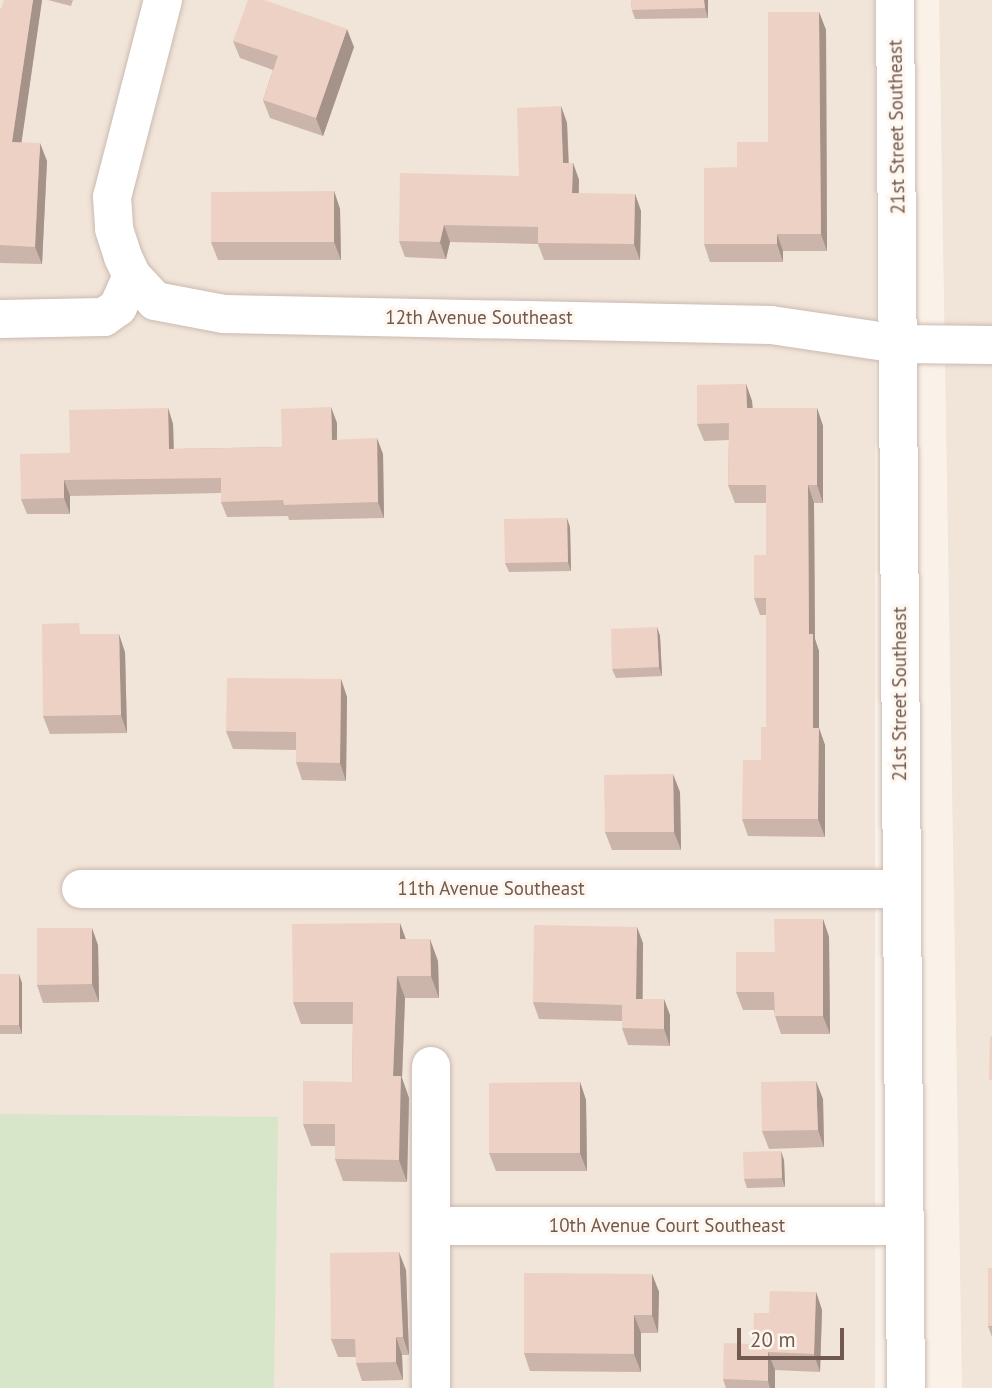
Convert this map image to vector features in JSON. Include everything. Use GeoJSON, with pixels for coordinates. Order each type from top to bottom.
{"type":"FeatureCollection","features":[{"type":"Feature","properties":{"kind":"street"},"geometry":{"type":"LineString","coordinates":[[0,319],[104,317],[118,307],[132,276],[114,229],[112,197],[163,0]]}},
{"type":"Feature","properties":{"kind":"street","name":"21st Street Southeast"},"geometry":{"type":"LineString","coordinates":[[895,0],[906,1388]]}},
{"type":"Feature","properties":{"kind":"street","name":"12th Avenue Southeast"},"geometry":{"type":"LineString","coordinates":[[132,276],[155,301],[223,314],[771,325],[899,344],[992,345]]}},
{"type":"Feature","properties":{"kind":"street","name":"11th Avenue Southeast"},"geometry":{"type":"LineString","coordinates":[[80,889],[901,889]]}},
{"type":"Feature","properties":{"kind":"street"},"geometry":{"type":"LineString","coordinates":[[431,1066],[431,1388]]}},
{"type":"Feature","properties":{"kind":"street","name":"10th Avenue Court Southeast"},"geometry":{"type":"LineString","coordinates":[[431,1226],[903,1226]]}},
{"type":"Feature","properties":{"kind":"shaded area"},"geometry":{"type":"Polygon","coordinates":[[[0,0],[875,0],[875,1388],[0,1388],[0,0]]]}},
{"type":"Feature","properties":{"kind":"shaded area"},"geometry":{"type":"Polygon","coordinates":[[[939,0],[992,0],[992,1388],[962,1388],[939,0]]]}},
{"type":"Feature","properties":{"kind":"green space"},"geometry":{"type":"Polygon","coordinates":[[[0,1114],[278,1117],[274,1388],[0,1388],[0,1114]]]}},
{"type":"Feature","properties":{"kind":"building"},"geometry":{"type":"Polygon","coordinates":[[[4,0],[33,0],[12,142],[40,143],[35,247],[0,245],[0,9],[4,0]]]}},
{"type":"Feature","properties":{"kind":"building"},"geometry":{"type":"Polygon","coordinates":[[[248,0],[264,0],[347,29],[316,118],[263,100],[278,56],[233,41],[248,0]]]}},
{"type":"Feature","properties":{"kind":"building"},"geometry":{"type":"Polygon","coordinates":[[[631,0],[704,0],[705,8],[632,10],[631,0]]]}},
{"type":"Feature","properties":{"kind":"building"},"geometry":{"type":"Polygon","coordinates":[[[768,12],[819,12],[821,234],[777,234],[777,244],[704,244],[704,168],[737,167],[737,142],[768,142],[768,12]]]}},
{"type":"Feature","properties":{"kind":"building"},"geometry":{"type":"Polygon","coordinates":[[[561,106],[563,163],[573,163],[572,193],[635,194],[634,244],[538,243],[538,227],[444,225],[440,242],[399,241],[400,173],[519,176],[517,108],[561,106]]]}},
{"type":"Feature","properties":{"kind":"building"},"geometry":{"type":"Polygon","coordinates":[[[334,191],[334,242],[211,242],[211,192],[334,191]]]}},
{"type":"Feature","properties":{"kind":"building"},"geometry":{"type":"Polygon","coordinates":[[[746,384],[747,408],[817,408],[817,485],[808,485],[813,728],[819,728],[818,819],[742,819],[743,760],[761,760],[761,727],[766,727],[766,598],[754,598],[754,555],[766,555],[766,485],[728,485],[729,423],[697,424],[697,385],[746,384]]]}},
{"type":"Feature","properties":{"kind":"building"},"geometry":{"type":"Polygon","coordinates":[[[331,407],[332,440],[377,438],[378,502],[284,505],[283,500],[221,502],[221,478],[64,480],[64,498],[21,499],[20,454],[70,453],[69,410],[168,408],[169,449],[282,447],[281,409],[331,407]]]}},
{"type":"Feature","properties":{"kind":"building"},"geometry":{"type":"Polygon","coordinates":[[[567,518],[568,562],[505,563],[504,519],[567,518]]]}},
{"type":"Feature","properties":{"kind":"building"},"geometry":{"type":"Polygon","coordinates":[[[79,623],[80,634],[119,634],[121,715],[43,716],[42,624],[79,623]]]}},
{"type":"Feature","properties":{"kind":"building"},"geometry":{"type":"Polygon","coordinates":[[[657,627],[659,667],[612,669],[611,629],[657,627]]]}},
{"type":"Feature","properties":{"kind":"building"},"geometry":{"type":"Polygon","coordinates":[[[227,678],[341,679],[340,763],[296,762],[296,732],[226,731],[227,678]]]}},
{"type":"Feature","properties":{"kind":"building"},"geometry":{"type":"Polygon","coordinates":[[[673,774],[674,832],[605,832],[604,775],[673,774]]]}},
{"type":"Feature","properties":{"kind":"building"},"geometry":{"type":"Polygon","coordinates":[[[774,919],[823,919],[823,1016],[775,1016],[774,992],[736,992],[736,952],[775,952],[774,919]]]}},
{"type":"Feature","properties":{"kind":"building"},"geometry":{"type":"Polygon","coordinates":[[[400,923],[400,939],[430,939],[431,976],[397,976],[393,1076],[401,1076],[399,1160],[335,1159],[335,1124],[303,1124],[303,1081],[352,1082],[353,1002],[293,1002],[292,924],[400,923]]]}},
{"type":"Feature","properties":{"kind":"building"},"geometry":{"type":"Polygon","coordinates":[[[534,925],[637,927],[636,999],[664,999],[664,1029],[622,1028],[622,1005],[533,1002],[534,925]]]}},
{"type":"Feature","properties":{"kind":"building"},"geometry":{"type":"Polygon","coordinates":[[[37,928],[92,928],[92,984],[37,985],[37,928]]]}},
{"type":"Feature","properties":{"kind":"building"},"geometry":{"type":"Polygon","coordinates":[[[0,974],[19,974],[19,1025],[0,1025],[0,974]]]}},
{"type":"Feature","properties":{"kind":"building"},"geometry":{"type":"Polygon","coordinates":[[[990,1036],[992,1037],[992,1080],[989,1080],[990,1036]]]}},
{"type":"Feature","properties":{"kind":"building"},"geometry":{"type":"Polygon","coordinates":[[[816,1081],[818,1130],[762,1131],[761,1082],[816,1081]]]}},
{"type":"Feature","properties":{"kind":"building"},"geometry":{"type":"Polygon","coordinates":[[[580,1082],[580,1153],[489,1153],[489,1083],[580,1082]]]}},
{"type":"Feature","properties":{"kind":"building"},"geometry":{"type":"Polygon","coordinates":[[[781,1151],[782,1178],[744,1179],[743,1152],[781,1151]]]}},
{"type":"Feature","properties":{"kind":"building"},"geometry":{"type":"Polygon","coordinates":[[[399,1252],[403,1337],[396,1337],[396,1362],[356,1363],[355,1339],[331,1339],[330,1253],[399,1252]]]}},
{"type":"Feature","properties":{"kind":"building"},"geometry":{"type":"Polygon","coordinates":[[[988,1268],[992,1268],[992,1326],[988,1326],[988,1268]]]}},
{"type":"Feature","properties":{"kind":"building"},"geometry":{"type":"Polygon","coordinates":[[[524,1273],[652,1274],[652,1315],[634,1315],[634,1354],[524,1353],[524,1273]]]}},
{"type":"Feature","properties":{"kind":"building"},"geometry":{"type":"Polygon","coordinates":[[[770,1291],[816,1292],[814,1354],[768,1352],[768,1381],[723,1379],[724,1343],[753,1344],[754,1313],[769,1313],[770,1291]]]}}]}
